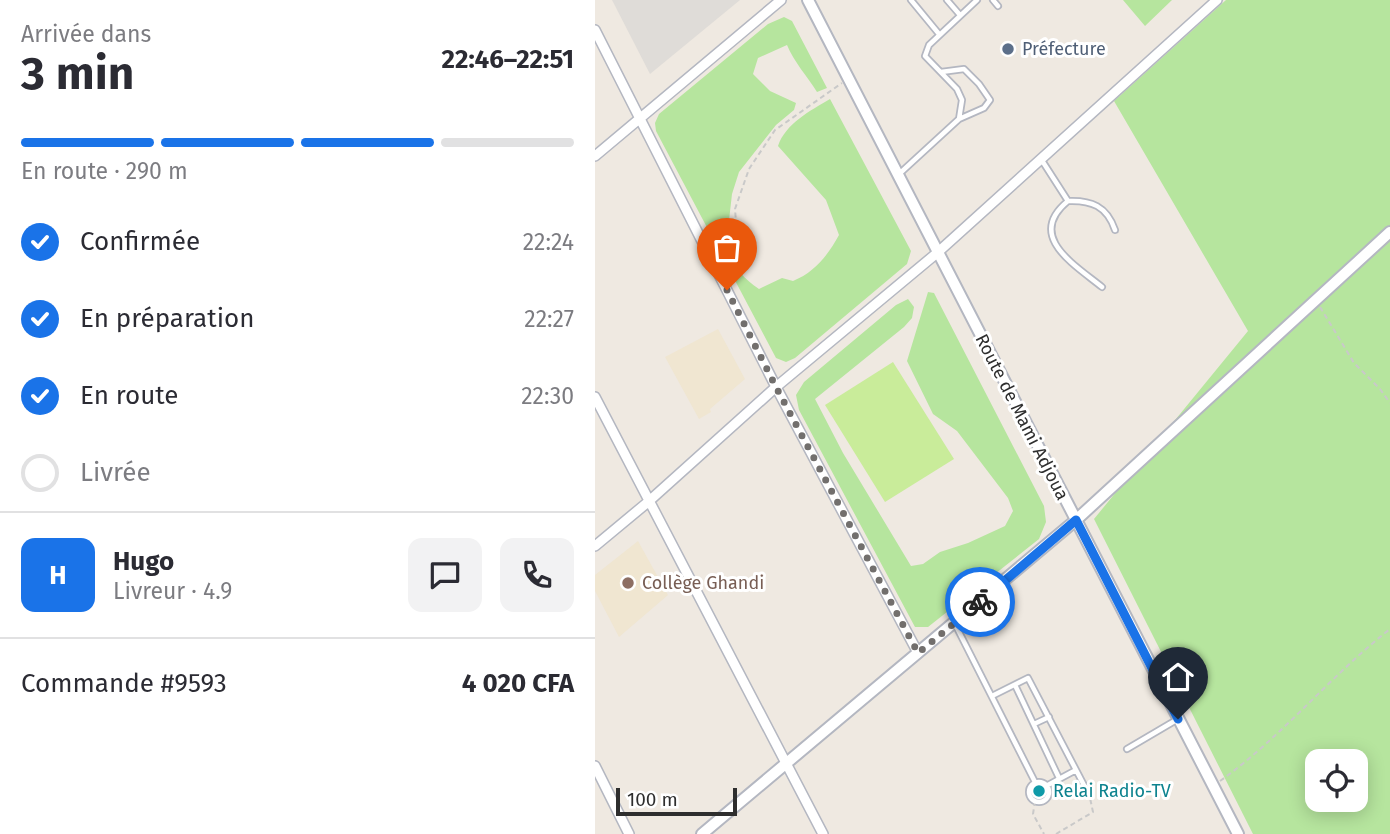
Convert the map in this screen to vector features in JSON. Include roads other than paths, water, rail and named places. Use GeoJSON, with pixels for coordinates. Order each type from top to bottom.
{"type":"FeatureCollection","features":[{"type":"Feature","properties":{"kind":"street"},"geometry":{"type":"LineString","coordinates":[[595,156],[781,0]]}},
{"type":"Feature","properties":{"kind":"street","name":"Route de Mami Adjoua"},"geometry":{"type":"LineString","coordinates":[[808,0],[1238,834]]}},
{"type":"Feature","properties":{"kind":"street"},"geometry":{"type":"LineString","coordinates":[[595,545],[648,502],[776,387],[937,253],[1217,0]]}},
{"type":"Feature","properties":{"kind":"street"},"geometry":{"type":"LineString","coordinates":[[595,30],[776,387],[918,653]]}},
{"type":"Feature","properties":{"kind":"street"},"geometry":{"type":"LineString","coordinates":[[702,834],[1076,520],[1390,233]]}},
{"type":"Feature","properties":{"kind":"street"},"geometry":{"type":"LineString","coordinates":[[595,397],[823,834]]}},
{"type":"Feature","properties":{"kind":"street"},"geometry":{"type":"LineString","coordinates":[[595,766],[629,834]]}},
{"type":"Feature","properties":{"kind":"lane"},"geometry":{"type":"LineString","coordinates":[[911,0],[939,34]]}},
{"type":"Feature","properties":{"kind":"lane"},"geometry":{"type":"LineString","coordinates":[[947,0],[960,15]]}},
{"type":"Feature","properties":{"kind":"lane"},"geometry":{"type":"LineString","coordinates":[[959,119],[962,100],[957,89],[925,56],[929,45],[939,34],[977,0]]}},
{"type":"Feature","properties":{"kind":"lane"},"geometry":{"type":"LineString","coordinates":[[993,0],[998,6]]}},
{"type":"Feature","properties":{"kind":"lane"},"geometry":{"type":"LineString","coordinates":[[898,175],[959,119],[984,108],[990,100],[964,69],[941,72]]}},
{"type":"Feature","properties":{"kind":"lane"},"geometry":{"type":"LineString","coordinates":[[1040,159],[1068,201]]}},
{"type":"Feature","properties":{"kind":"lane"},"geometry":{"type":"LineString","coordinates":[[1102,287],[1058,250],[1051,239],[1052,224],[1059,208],[1068,201],[1083,200],[1097,204],[1111,218],[1115,230]]}},
{"type":"Feature","properties":{"kind":"lane"},"geometry":{"type":"LineString","coordinates":[[955,624],[1035,782]]}},
{"type":"Feature","properties":{"kind":"lane"},"geometry":{"type":"LineString","coordinates":[[992,696],[1028,678],[1087,791]]}},
{"type":"Feature","properties":{"kind":"lane"},"geometry":{"type":"LineString","coordinates":[[1015,685],[1059,778]]}},
{"type":"Feature","properties":{"kind":"lane"},"geometry":{"type":"LineString","coordinates":[[1034,724],[1049,718]]}},
{"type":"Feature","properties":{"kind":"lane"},"geometry":{"type":"LineString","coordinates":[[1127,749],[1178,719]]}},
{"type":"Feature","properties":{"kind":"lane"},"geometry":{"type":"LineString","coordinates":[[1048,785],[1076,770]]}},
{"type":"Feature","properties":{"kind":"lane"},"geometry":{"type":"LineString","coordinates":[[1035,782],[1048,785],[1049,797],[1041,802],[1030,797],[1029,790],[1035,782]]}},
{"type":"Feature","properties":{"kind":"place","name":"Préfecture"},"geometry":{"type":"Point","coordinates":[1008,49]}},
{"type":"Feature","properties":{"kind":"place","name":"Collège Ghandi"},"geometry":{"type":"Point","coordinates":[628,583]}},
{"type":"Feature","properties":{"kind":"place","name":"Relai Radio-TV"},"geometry":{"type":"Point","coordinates":[1039,791]}}]}
